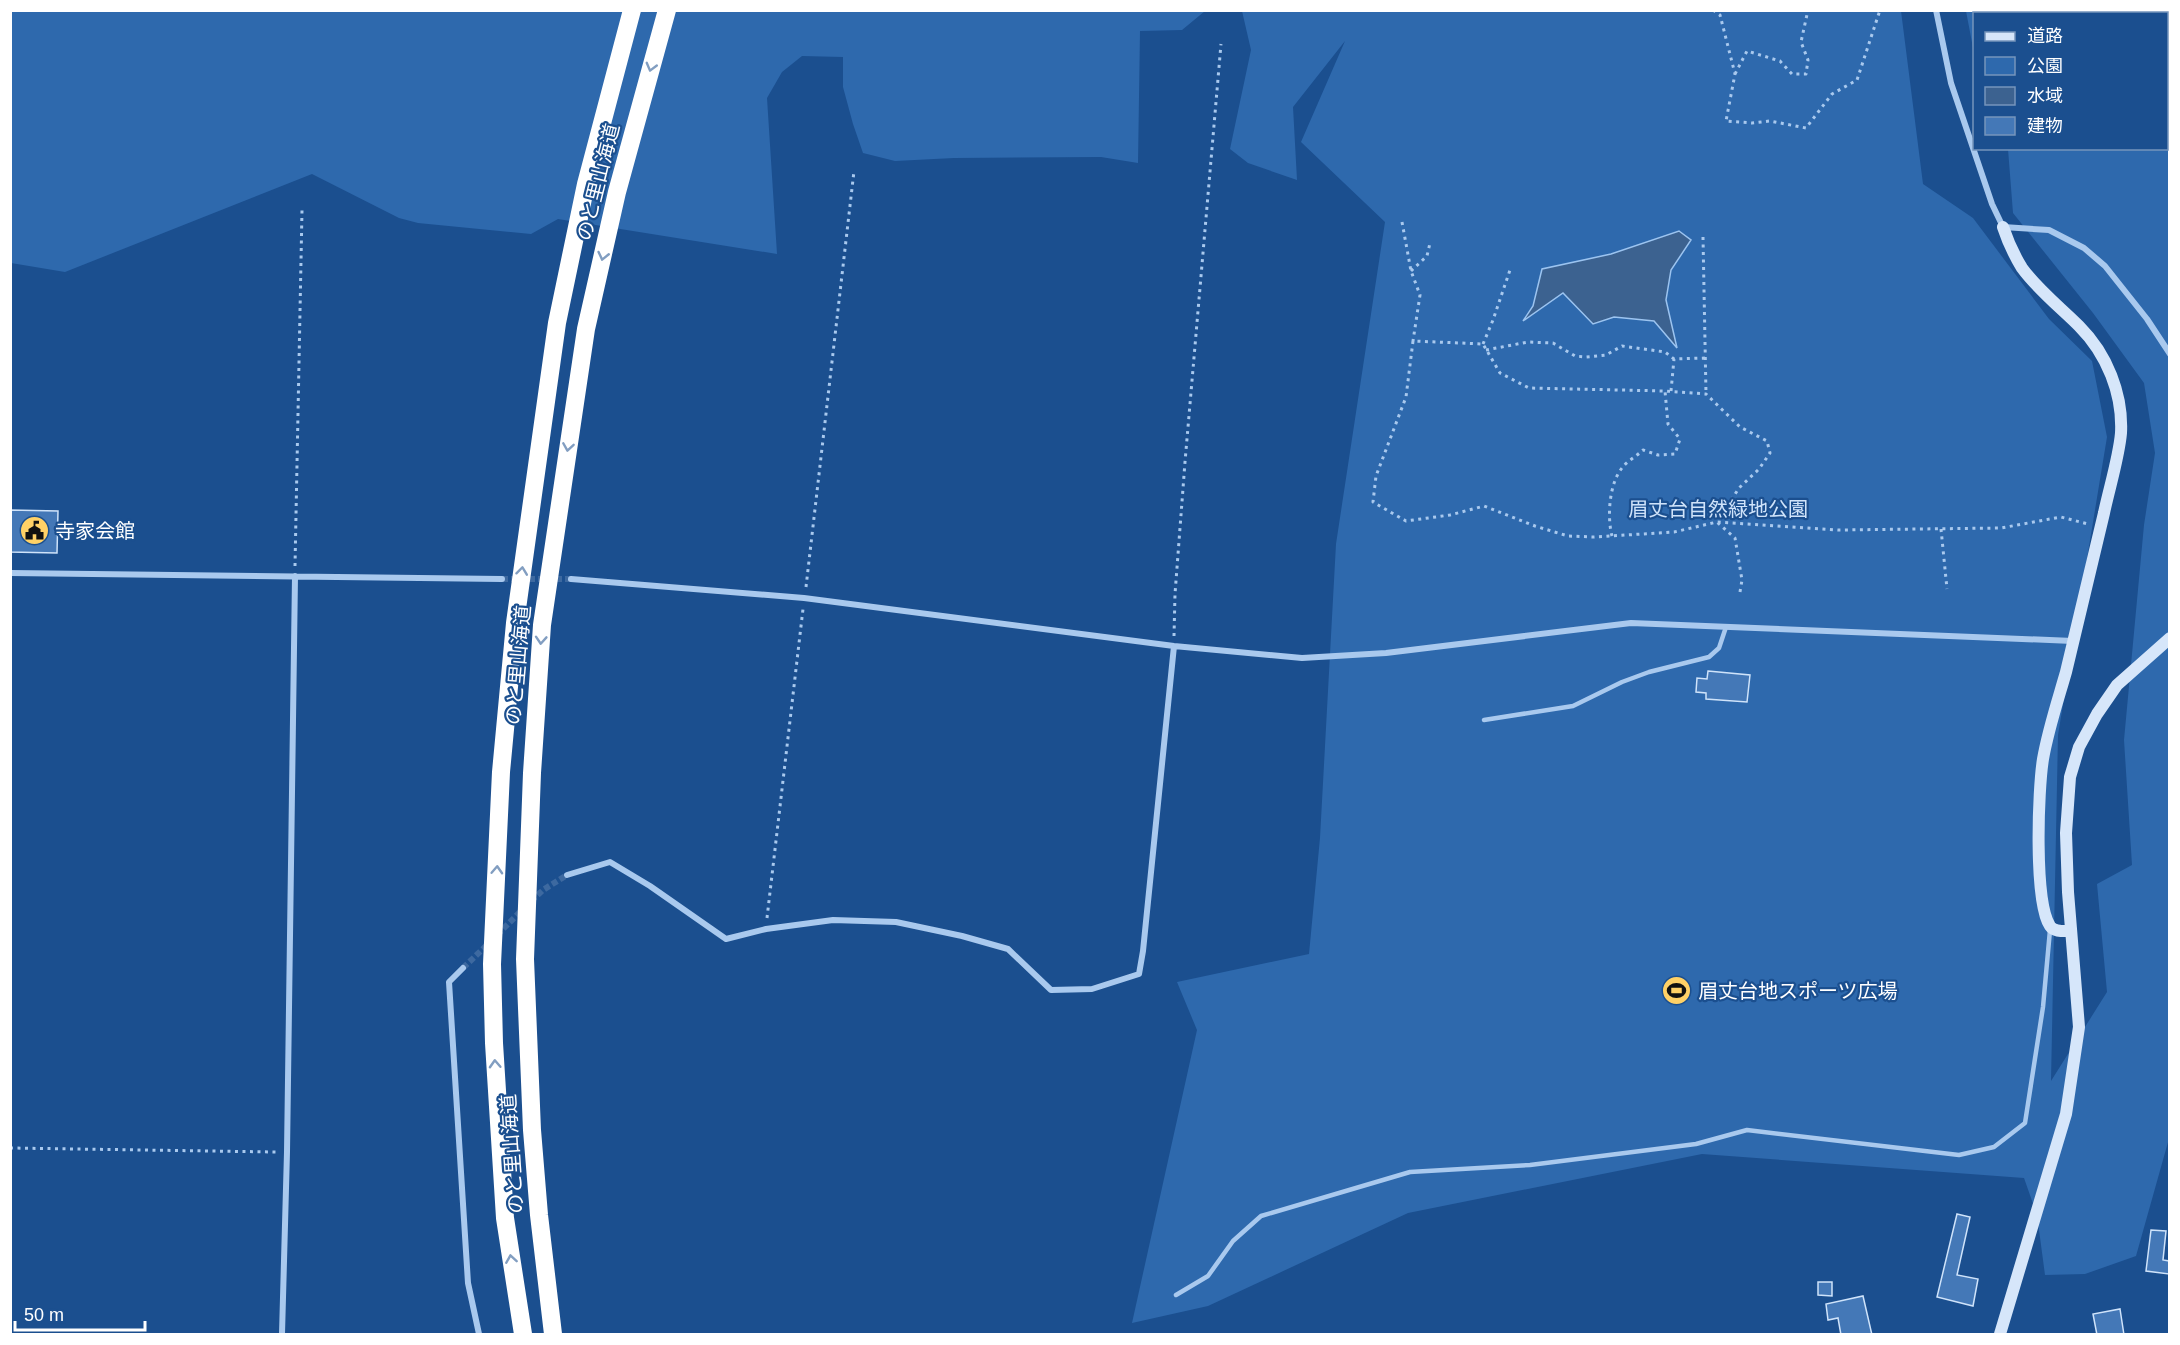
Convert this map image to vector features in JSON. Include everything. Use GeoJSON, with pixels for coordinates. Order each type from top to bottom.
{"type":"FeatureCollection","features":[{"type":"Feature","properties":{"kind":"highway","name":"のと里山海道"},"geometry":{"type":"LineString","coordinates":[[521,1325],[505,1218],[494,1043],[492,964],[501,772],[515,623],[557,323],[586,184],[632,10]]}},
{"type":"Feature","properties":{"kind":"highway","name":"のと里山海道"},"geometry":{"type":"LineString","coordinates":[[553,1335],[531,1130],[525,959],[532,773],[542,626],[586,329],[617,192],[667,10]]}},
{"type":"Feature","properties":{"kind":"street"},"geometry":{"type":"LineString","coordinates":[[1936,10],[1952,83],[1973,147]]}},
{"type":"Feature","properties":{"kind":"street"},"geometry":{"type":"LineString","coordinates":[[1974,150],[2009,246],[2023,268],[2046,295],[2081,328],[2103,355],[2114,381],[2119,409],[2121,434],[2043,759],[2038,815],[2041,895],[2050,927],[2057,931],[2070,931]]}},
{"type":"Feature","properties":{"kind":"street"},"geometry":{"type":"LineString","coordinates":[[2003,228],[2049,230],[2084,248],[2112,275],[2147,319],[2169,354]]}},
{"type":"Feature","properties":{"kind":"street"},"geometry":{"type":"LineString","coordinates":[[10,573],[502,579]]}},
{"type":"Feature","properties":{"kind":"street"},"geometry":{"type":"LineString","coordinates":[[282,1335],[287,1152],[295,576]]}},
{"type":"Feature","properties":{"kind":"street"},"geometry":{"type":"LineString","coordinates":[[571,579],[804,598],[1174,646],[1302,658],[1386,653],[1631,622],[2073,641]]}},
{"type":"Feature","properties":{"kind":"street"},"geometry":{"type":"LineString","coordinates":[[2001,1335],[2066,1114],[2079,1027],[2070,931],[2066,833],[2070,777],[2079,747],[2097,714],[2118,685],[2169,638]]}},
{"type":"Feature","properties":{"kind":"street"},"geometry":{"type":"LineString","coordinates":[[567,875],[610,862],[650,886],[726,939],[766,929],[833,920],[896,922],[962,936],[1008,950],[1051,990],[1092,989],[1139,974],[1174,646]]}},
{"type":"Feature","properties":{"kind":"street"},"geometry":{"type":"LineString","coordinates":[[463,968],[449,982],[468,1283],[479,1335]]}},
{"type":"Feature","properties":{"kind":"lane"},"geometry":{"type":"LineString","coordinates":[[1484,720],[1573,705],[1649,672],[1709,657],[1719,648],[1726,627]]}},
{"type":"Feature","properties":{"kind":"lane"},"geometry":{"type":"LineString","coordinates":[[1176,1295],[1208,1276],[1233,1241],[1261,1216],[1410,1172],[1530,1165],[1696,1144],[1747,1130],[1959,1155],[1994,1147],[2025,1123],[2043,1007],[2050,927]]}},
{"type":"Feature","properties":{"kind":"path"},"geometry":{"type":"LineString","coordinates":[[1713,10],[1720,15],[1735,74]]}},
{"type":"Feature","properties":{"kind":"path"},"geometry":{"type":"LineString","coordinates":[[1808,10],[1802,42],[1808,60],[1806,74],[1792,74],[1780,61],[1747,51],[1735,74],[1726,121],[1752,123],[1770,121],[1806,128],[1832,94],[1857,80],[1880,10]]}},
{"type":"Feature","properties":{"kind":"path"},"geometry":{"type":"LineString","coordinates":[[1174,646],[1175,594],[1184,473],[1221,44]]}},
{"type":"Feature","properties":{"kind":"path"},"geometry":{"type":"LineString","coordinates":[[766,929],[854,171]]}},
{"type":"Feature","properties":{"kind":"path"},"geometry":{"type":"LineString","coordinates":[[295,576],[302,210]]}},
{"type":"Feature","properties":{"kind":"path"},"geometry":{"type":"LineString","coordinates":[[1402,222],[1411,271],[1420,295],[1406,397],[1376,476],[1373,502],[1406,521],[1450,515],[1484,506],[1534,526],[1568,536],[1674,532],[1717,522],[1838,530],[1941,530],[2001,528],[2061,517],[2100,527]]}},
{"type":"Feature","properties":{"kind":"path"},"geometry":{"type":"LineString","coordinates":[[1703,237],[1706,394]]}},
{"type":"Feature","properties":{"kind":"path"},"geometry":{"type":"LineString","coordinates":[[1411,271],[1427,256],[1430,243]]}},
{"type":"Feature","properties":{"kind":"path"},"geometry":{"type":"LineString","coordinates":[[1510,270],[1483,344],[1500,373],[1529,388],[1706,394],[1740,427],[1767,441],[1770,453],[1759,469],[1739,488],[1717,522]]}},
{"type":"Feature","properties":{"kind":"path"},"geometry":{"type":"LineString","coordinates":[[1413,341],[1483,344]]}},
{"type":"Feature","properties":{"kind":"path"},"geometry":{"type":"LineString","coordinates":[[1486,350],[1528,342],[1553,343],[1575,356],[1586,357],[1606,355],[1622,346],[1665,352],[1674,359],[1706,358]]}},
{"type":"Feature","properties":{"kind":"path"},"geometry":{"type":"LineString","coordinates":[[1671,392],[1674,359]]}},
{"type":"Feature","properties":{"kind":"path"},"geometry":{"type":"LineString","coordinates":[[1612,536],[1608,521],[1610,498],[1621,469],[1643,450],[1658,456],[1675,454],[1680,439],[1668,424],[1665,391]]}},
{"type":"Feature","properties":{"kind":"path"},"geometry":{"type":"LineString","coordinates":[[1717,522],[1735,538],[1742,580],[1740,592]]}},
{"type":"Feature","properties":{"kind":"path"},"geometry":{"type":"LineString","coordinates":[[1941,530],[1947,589]]}},
{"type":"Feature","properties":{"kind":"path"},"geometry":{"type":"LineString","coordinates":[[10,1148],[287,1152]]}},
{"type":"Feature","properties":{"kind":"green space"},"geometry":{"type":"Polygon","coordinates":[[[10,11],[1205,11],[1182,30],[1140,31],[1138,163],[1101,157],[954,158],[895,161],[863,153],[843,87],[843,57],[802,56],[782,72],[767,98],[777,254],[558,219],[531,234],[418,223],[399,218],[312,174],[65,272],[11,263],[10,11]]]}},
{"type":"Feature","properties":{"kind":"green space","name":"眉丈台自然緑地公園"},"geometry":{"type":"Polygon","coordinates":[[[1242,11],[1901,11],[1923,184],[1973,218],[2049,319],[2092,361],[2107,437],[2058,735],[2051,1081],[2107,992],[2097,884],[2132,865],[2124,740],[2144,525],[2155,453],[2144,383],[2093,313],[2013,213],[2008,150],[2168,150],[2168,12],[1973,12],[1973,48],[1966,11],[2169,11],[2170,1135],[2136,1256],[2085,1274],[2045,1275],[2037,1215],[2024,1178],[1702,1154],[1408,1213],[1208,1306],[1132,1323],[1197,1030],[1177,982],[1309,954],[1320,838],[1336,544],[1385,222],[1301,142],[1345,41],[1293,107],[1297,180],[1248,163],[1230,149],[1251,50],[1242,11]]]}},
{"type":"Feature","properties":{"kind":"water"},"geometry":{"type":"Polygon","coordinates":[[[1679,231],[1691,240],[1671,270],[1666,300],[1677,348],[1654,321],[1614,317],[1593,324],[1563,293],[1523,321],[1533,306],[1542,269],[1611,254],[1679,231]]]}},
{"type":"Feature","properties":{"kind":"building","name":"寺家会館"},"geometry":{"type":"Polygon","coordinates":[[[10,510],[58,511],[57,553],[10,552],[10,510]]]}},
{"type":"Feature","properties":{"kind":"building"},"geometry":{"type":"Polygon","coordinates":[[[1708,671],[1750,675],[1747,702],[1706,699],[1706,693],[1696,692],[1697,678],[1707,679],[1708,671]]]}},
{"type":"Feature","properties":{"kind":"building"},"geometry":{"type":"Polygon","coordinates":[[[1957,1214],[1970,1217],[1957,1275],[1978,1279],[1973,1306],[1937,1297],[1957,1214]]]}},
{"type":"Feature","properties":{"kind":"building"},"geometry":{"type":"Polygon","coordinates":[[[2151,1230],[2166,1231],[2163,1260],[2169,1261],[2169,1274],[2146,1271],[2151,1230]]]}},
{"type":"Feature","properties":{"kind":"building"},"geometry":{"type":"Polygon","coordinates":[[[1818,1282],[1832,1282],[1832,1296],[1818,1295],[1818,1282]]]}},
{"type":"Feature","properties":{"kind":"building"},"geometry":{"type":"Polygon","coordinates":[[[1863,1296],[1872,1335],[1841,1335],[1838,1318],[1828,1320],[1826,1304],[1863,1296]]]}},
{"type":"Feature","properties":{"kind":"building"},"geometry":{"type":"Polygon","coordinates":[[[2120,1309],[2124,1335],[2097,1335],[2093,1314],[2120,1309]]]}},
{"type":"Feature","properties":{"kind":"tunnel"},"geometry":{"type":"LineString","coordinates":[[502,579],[571,579]]}},
{"type":"Feature","properties":{"kind":"tunnel"},"geometry":{"type":"LineString","coordinates":[[531,901],[543,890],[567,875]]}},
{"type":"Feature","properties":{"kind":"tunnel"},"geometry":{"type":"LineString","coordinates":[[497,935],[522,910]]}},
{"type":"Feature","properties":{"kind":"tunnel"},"geometry":{"type":"LineString","coordinates":[[463,968],[488,944]]}},
{"type":"Feature","properties":{"kind":"place","name":"寺家会館"},"geometry":{"type":"Point","coordinates":[34,531]}},
{"type":"Feature","properties":{"kind":"place","name":"眉丈台地スポーツ広場"},"geometry":{"type":"Point","coordinates":[1677,991]}}]}
